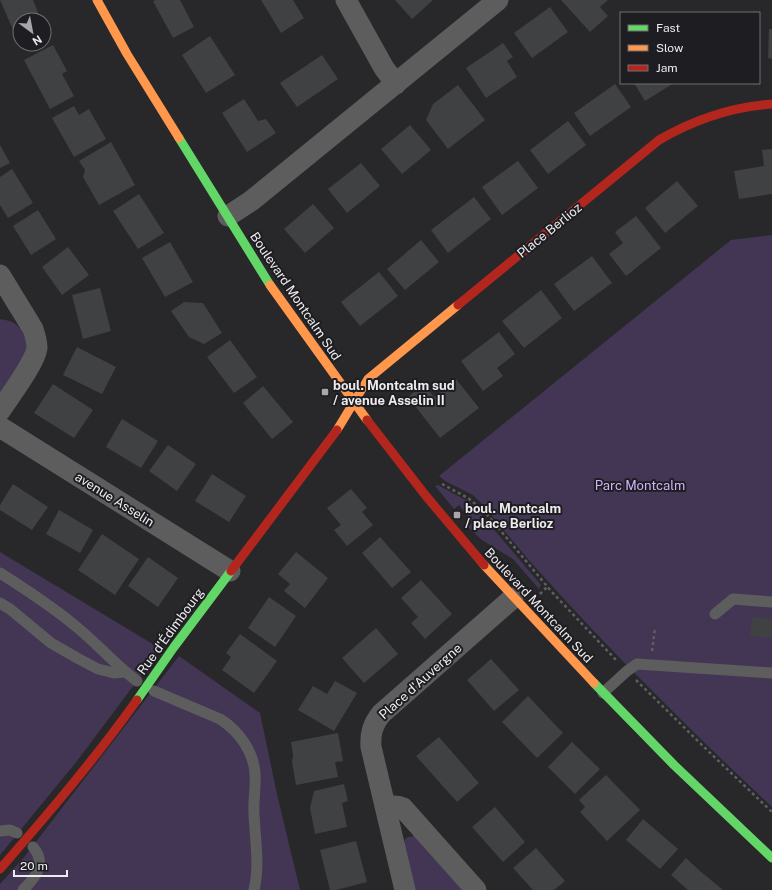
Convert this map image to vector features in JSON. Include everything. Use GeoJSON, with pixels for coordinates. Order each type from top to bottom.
{"type":"FeatureCollection","features":[{"type":"Feature","properties":{"kind":"street","name":"Boulevard Montcalm Sud"},"geometry":{"type":"LineString","coordinates":[[97,0],[127,54],[288,312],[354,403],[445,519],[513,598],[602,693],[674,765],[771,855]]}},
{"type":"Feature","properties":{"kind":"street"},"geometry":{"type":"LineString","coordinates":[[346,0],[384,68],[396,84]]}},
{"type":"Feature","properties":{"kind":"street"},"geometry":{"type":"LineString","coordinates":[[228,216],[251,201],[498,0]]}},
{"type":"Feature","properties":{"kind":"street","name":"Place Berlioz"},"geometry":{"type":"LineString","coordinates":[[354,403],[368,379],[659,140],[691,122],[720,111],[748,106],[772,104]]}},
{"type":"Feature","properties":{"kind":"street"},"geometry":{"type":"LineString","coordinates":[[0,411],[31,363],[37,347],[33,329],[3,289]]}},
{"type":"Feature","properties":{"kind":"street","name":"Rue d'Édimbourg"},"geometry":{"type":"LineString","coordinates":[[0,869],[61,799],[96,755],[230,571],[338,430],[354,403]]}},
{"type":"Feature","properties":{"kind":"street","name":"avenue Asselin"},"geometry":{"type":"LineString","coordinates":[[0,427],[230,571]]}},
{"type":"Feature","properties":{"kind":"street","name":"Place d'Auvergne"},"geometry":{"type":"LineString","coordinates":[[405,890],[371,747],[370,737],[376,721],[381,714],[513,598]]}},
{"type":"Feature","properties":{"kind":"street"},"geometry":{"type":"LineString","coordinates":[[386,807],[399,806],[403,808],[476,890]]}},
{"type":"Feature","properties":{"kind":"lane"},"geometry":{"type":"LineString","coordinates":[[0,573],[45,602],[73,624],[124,672],[137,681]]}},
{"type":"Feature","properties":{"kind":"lane"},"geometry":{"type":"LineString","coordinates":[[715,614],[733,599],[772,602]]}},
{"type":"Feature","properties":{"kind":"lane"},"geometry":{"type":"LineString","coordinates":[[0,603],[10,609],[51,643],[79,659],[98,669],[124,672]]}},
{"type":"Feature","properties":{"kind":"lane"},"geometry":{"type":"LineString","coordinates":[[602,693],[632,666],[641,663],[772,673]]}},
{"type":"Feature","properties":{"kind":"lane"},"geometry":{"type":"LineString","coordinates":[[154,691],[220,719],[230,725],[244,742],[252,759],[255,773],[256,791],[254,812],[257,855],[254,890]]}},
{"type":"Feature","properties":{"kind":"lane"},"geometry":{"type":"LineString","coordinates":[[0,831],[10,830],[17,833]]}},
{"type":"Feature","properties":{"kind":"lane"},"geometry":{"type":"LineString","coordinates":[[23,890],[36,875],[39,865],[40,858],[33,847]]}},
{"type":"Feature","properties":{"kind":"path","name":"Boulevard Montcalm Sud"},"geometry":{"type":"LineString","coordinates":[[439,482],[476,503],[547,587],[616,660]]}},
{"type":"Feature","properties":{"kind":"path"},"geometry":{"type":"LineString","coordinates":[[540,594],[547,587]]}},
{"type":"Feature","properties":{"kind":"path"},"geometry":{"type":"LineString","coordinates":[[653,640],[655,628]]}},
{"type":"Feature","properties":{"kind":"path"},"geometry":{"type":"LineString","coordinates":[[640,684],[772,812]]}},
{"type":"Feature","properties":{"kind":"green space","name":"Parc Montcalm"},"geometry":{"type":"Polygon","coordinates":[[[772,235],[772,807],[621,660],[535,567],[473,495],[445,481],[439,476],[731,240],[772,235]]]}},
{"type":"Feature","properties":{"kind":"green space"},"geometry":{"type":"Polygon","coordinates":[[[0,319],[15,323],[19,327],[26,341],[27,351],[26,356],[0,394],[0,319]]]}},
{"type":"Feature","properties":{"kind":"green space"},"geometry":{"type":"Polygon","coordinates":[[[438,485],[474,506],[541,585],[539,589],[513,559],[482,540],[468,527],[472,522],[459,505],[454,509],[435,486],[438,485]]]}},
{"type":"Feature","properties":{"kind":"green space"},"geometry":{"type":"Polygon","coordinates":[[[0,552],[161,649],[77,761],[0,855],[0,552]]]}},
{"type":"Feature","properties":{"kind":"green space"},"geometry":{"type":"Polygon","coordinates":[[[179,656],[260,713],[277,794],[300,890],[0,890],[0,884],[25,856],[179,656]]]}},
{"type":"Feature","properties":{"kind":"green space"},"geometry":{"type":"Polygon","coordinates":[[[415,836],[462,890],[415,890],[404,843],[405,839],[408,837],[415,836]]]}},
{"type":"Feature","properties":{"kind":"building"},"geometry":{"type":"Polygon","coordinates":[[[0,0],[33,0],[38,12],[12,12],[12,27],[0,0]]]}},
{"type":"Feature","properties":{"kind":"building"},"geometry":{"type":"Polygon","coordinates":[[[180,0],[194,27],[173,38],[153,1],[180,0]]]}},
{"type":"Feature","properties":{"kind":"building"},"geometry":{"type":"Polygon","coordinates":[[[261,0],[293,0],[304,18],[281,33],[261,0]]]}},
{"type":"Feature","properties":{"kind":"building"},"geometry":{"type":"Polygon","coordinates":[[[395,0],[433,0],[412,19],[395,0]]]}},
{"type":"Feature","properties":{"kind":"building"},"geometry":{"type":"Polygon","coordinates":[[[561,0],[608,0],[600,7],[608,16],[590,32],[561,0]]]}},
{"type":"Feature","properties":{"kind":"building"},"geometry":{"type":"Polygon","coordinates":[[[550,7],[568,32],[532,58],[514,33],[550,7]]]}},
{"type":"Feature","properties":{"kind":"building"},"geometry":{"type":"Polygon","coordinates":[[[769,29],[772,29],[772,59],[768,58],[769,29]]]}},
{"type":"Feature","properties":{"kind":"building"},"geometry":{"type":"Polygon","coordinates":[[[210,36],[235,75],[206,93],[182,55],[210,36]]]}},
{"type":"Feature","properties":{"kind":"building"},"geometry":{"type":"Polygon","coordinates":[[[503,43],[513,57],[507,61],[517,77],[486,98],[466,68],[503,43]]]}},
{"type":"Feature","properties":{"kind":"building"},"geometry":{"type":"Polygon","coordinates":[[[52,46],[67,71],[62,74],[74,96],[50,109],[24,60],[39,52],[52,52],[52,46]]]}},
{"type":"Feature","properties":{"kind":"building"},"geometry":{"type":"Polygon","coordinates":[[[322,55],[338,79],[297,107],[280,83],[322,55]]]}},
{"type":"Feature","properties":{"kind":"building"},"geometry":{"type":"Polygon","coordinates":[[[615,84],[631,107],[590,136],[574,113],[615,84]]]}},
{"type":"Feature","properties":{"kind":"building"},"geometry":{"type":"Polygon","coordinates":[[[635,84],[672,84],[645,101],[635,84]]]}},
{"type":"Feature","properties":{"kind":"building"},"geometry":{"type":"Polygon","coordinates":[[[458,85],[485,120],[448,149],[426,120],[433,104],[458,85]]]}},
{"type":"Feature","properties":{"kind":"building"},"geometry":{"type":"Polygon","coordinates":[[[244,99],[258,121],[266,119],[276,133],[247,152],[222,113],[244,99]]]}},
{"type":"Feature","properties":{"kind":"building"},"geometry":{"type":"Polygon","coordinates":[[[74,106],[79,115],[89,109],[106,139],[74,157],[52,118],[74,106]]]}},
{"type":"Feature","properties":{"kind":"building"},"geometry":{"type":"Polygon","coordinates":[[[568,121],[586,145],[548,174],[530,150],[568,121]]]}},
{"type":"Feature","properties":{"kind":"building"},"geometry":{"type":"Polygon","coordinates":[[[410,125],[431,150],[402,174],[381,149],[410,125]]]}},
{"type":"Feature","properties":{"kind":"building"},"geometry":{"type":"Polygon","coordinates":[[[111,142],[135,185],[99,205],[83,177],[85,170],[79,161],[111,142]]]}},
{"type":"Feature","properties":{"kind":"building"},"geometry":{"type":"Polygon","coordinates":[[[0,145],[10,163],[0,168],[0,145]]]}},
{"type":"Feature","properties":{"kind":"building"},"geometry":{"type":"Polygon","coordinates":[[[772,149],[772,194],[739,199],[734,171],[764,166],[762,150],[772,149]]]}},
{"type":"Feature","properties":{"kind":"building"},"geometry":{"type":"Polygon","coordinates":[[[518,161],[538,188],[502,215],[482,187],[518,161]]]}},
{"type":"Feature","properties":{"kind":"building"},"geometry":{"type":"Polygon","coordinates":[[[361,163],[380,186],[347,213],[328,189],[361,163]]]}},
{"type":"Feature","properties":{"kind":"building"},"geometry":{"type":"Polygon","coordinates":[[[12,169],[33,203],[8,218],[0,205],[0,177],[12,169]]]}},
{"type":"Feature","properties":{"kind":"building"},"geometry":{"type":"Polygon","coordinates":[[[677,181],[698,206],[665,233],[645,208],[677,181]]]}},
{"type":"Feature","properties":{"kind":"building"},"geometry":{"type":"Polygon","coordinates":[[[139,194],[164,233],[138,249],[113,211],[139,194]]]}},
{"type":"Feature","properties":{"kind":"building"},"geometry":{"type":"Polygon","coordinates":[[[474,197],[491,219],[448,253],[431,230],[474,197]]]}},
{"type":"Feature","properties":{"kind":"building"},"geometry":{"type":"Polygon","coordinates":[[[313,204],[334,228],[305,253],[284,229],[313,204]]]}},
{"type":"Feature","properties":{"kind":"building"},"geometry":{"type":"Polygon","coordinates":[[[38,210],[56,239],[31,255],[13,226],[38,210]]]}},
{"type":"Feature","properties":{"kind":"building"},"geometry":{"type":"Polygon","coordinates":[[[636,216],[661,248],[626,276],[609,254],[623,243],[615,232],[636,216]]]}},
{"type":"Feature","properties":{"kind":"building"},"geometry":{"type":"Polygon","coordinates":[[[421,240],[439,262],[405,290],[387,269],[421,240]]]}},
{"type":"Feature","properties":{"kind":"building"},"geometry":{"type":"Polygon","coordinates":[[[170,242],[193,282],[165,297],[142,258],[170,242]]]}},
{"type":"Feature","properties":{"kind":"building"},"geometry":{"type":"Polygon","coordinates":[[[68,247],[89,275],[62,295],[42,267],[68,247]]]}},
{"type":"Feature","properties":{"kind":"building"},"geometry":{"type":"Polygon","coordinates":[[[592,256],[612,283],[574,311],[554,284],[592,256]]]}},
{"type":"Feature","properties":{"kind":"building"},"geometry":{"type":"Polygon","coordinates":[[[379,272],[398,296],[360,326],[341,302],[379,272]]]}},
{"type":"Feature","properties":{"kind":"building"},"geometry":{"type":"Polygon","coordinates":[[[100,288],[111,331],[83,339],[72,295],[100,288]]]}},
{"type":"Feature","properties":{"kind":"building"},"geometry":{"type":"Polygon","coordinates":[[[541,290],[562,318],[524,348],[502,321],[541,290]]]}},
{"type":"Feature","properties":{"kind":"building"},"geometry":{"type":"Polygon","coordinates":[[[184,302],[203,303],[222,333],[204,344],[189,337],[171,311],[184,302]]]}},
{"type":"Feature","properties":{"kind":"building"},"geometry":{"type":"Polygon","coordinates":[[[499,332],[515,354],[497,368],[503,376],[483,391],[461,361],[499,332]]]}},
{"type":"Feature","properties":{"kind":"building"},"geometry":{"type":"Polygon","coordinates":[[[230,340],[257,377],[234,393],[207,357],[230,340]]]}},
{"type":"Feature","properties":{"kind":"building"},"geometry":{"type":"Polygon","coordinates":[[[77,347],[116,367],[102,394],[63,375],[77,347]]]}},
{"type":"Feature","properties":{"kind":"building"},"geometry":{"type":"Polygon","coordinates":[[[456,379],[479,408],[440,438],[408,397],[424,384],[434,397],[456,379]]]}},
{"type":"Feature","properties":{"kind":"building"},"geometry":{"type":"Polygon","coordinates":[[[53,384],[93,410],[74,438],[34,413],[53,384]]]}},
{"type":"Feature","properties":{"kind":"building"},"geometry":{"type":"Polygon","coordinates":[[[263,386],[293,422],[272,439],[243,403],[263,386]]]}},
{"type":"Feature","properties":{"kind":"building"},"geometry":{"type":"Polygon","coordinates":[[[122,419],[158,441],[141,468],[106,447],[122,419]]]}},
{"type":"Feature","properties":{"kind":"building"},"geometry":{"type":"Polygon","coordinates":[[[168,445],[196,464],[177,491],[149,471],[168,445]]]}},
{"type":"Feature","properties":{"kind":"building"},"geometry":{"type":"Polygon","coordinates":[[[212,474],[246,496],[229,522],[195,501],[212,474]]]}},
{"type":"Feature","properties":{"kind":"building"},"geometry":{"type":"Polygon","coordinates":[[[13,484],[48,507],[32,530],[0,510],[0,505],[13,484]]]}},
{"type":"Feature","properties":{"kind":"building"},"geometry":{"type":"Polygon","coordinates":[[[351,489],[367,508],[362,512],[373,525],[347,546],[334,530],[341,525],[327,508],[351,489]]]}},
{"type":"Feature","properties":{"kind":"building"},"geometry":{"type":"Polygon","coordinates":[[[59,510],[93,530],[80,553],[46,534],[59,510]]]}},
{"type":"Feature","properties":{"kind":"building"},"geometry":{"type":"Polygon","coordinates":[[[102,534],[139,559],[115,595],[78,570],[102,534]]]}},
{"type":"Feature","properties":{"kind":"building"},"geometry":{"type":"Polygon","coordinates":[[[380,537],[411,572],[392,588],[362,553],[380,537]]]}},
{"type":"Feature","properties":{"kind":"building"},"geometry":{"type":"Polygon","coordinates":[[[296,552],[328,578],[305,608],[284,591],[290,584],[278,574],[296,552]]]}},
{"type":"Feature","properties":{"kind":"building"},"geometry":{"type":"Polygon","coordinates":[[[148,557],[178,578],[158,607],[128,586],[148,557]]]}},
{"type":"Feature","properties":{"kind":"building"},"geometry":{"type":"Polygon","coordinates":[[[421,580],[452,614],[425,639],[411,623],[418,617],[401,598],[421,580]]]}},
{"type":"Feature","properties":{"kind":"building"},"geometry":{"type":"Polygon","coordinates":[[[269,597],[296,616],[275,647],[248,628],[269,597]]]}},
{"type":"Feature","properties":{"kind":"building"},"geometry":{"type":"Polygon","coordinates":[[[752,617],[772,619],[772,638],[750,636],[752,617]]]}},
{"type":"Feature","properties":{"kind":"building"},"geometry":{"type":"Polygon","coordinates":[[[376,628],[398,654],[364,683],[342,658],[376,628]]]}},
{"type":"Feature","properties":{"kind":"building"},"geometry":{"type":"Polygon","coordinates":[[[240,634],[277,661],[254,693],[222,670],[231,657],[226,653],[240,634]]]}},
{"type":"Feature","properties":{"kind":"building"},"geometry":{"type":"Polygon","coordinates":[[[491,659],[519,690],[494,711],[467,680],[491,659]]]}},
{"type":"Feature","properties":{"kind":"building"},"geometry":{"type":"Polygon","coordinates":[[[335,681],[357,693],[334,731],[298,710],[313,686],[327,694],[335,681]]]}},
{"type":"Feature","properties":{"kind":"building"},"geometry":{"type":"Polygon","coordinates":[[[528,696],[563,733],[537,758],[502,722],[528,696]]]}},
{"type":"Feature","properties":{"kind":"building"},"geometry":{"type":"Polygon","coordinates":[[[338,733],[343,761],[335,762],[338,777],[296,785],[292,762],[293,755],[291,742],[338,733]]]}},
{"type":"Feature","properties":{"kind":"building"},"geometry":{"type":"Polygon","coordinates":[[[439,737],[479,783],[457,802],[416,756],[439,737]]]}},
{"type":"Feature","properties":{"kind":"building"},"geometry":{"type":"Polygon","coordinates":[[[572,742],[600,769],[575,794],[548,767],[572,742]]]}},
{"type":"Feature","properties":{"kind":"building"},"geometry":{"type":"Polygon","coordinates":[[[606,775],[640,810],[607,841],[580,812],[585,807],[579,800],[606,775]]]}},
{"type":"Feature","properties":{"kind":"building"},"geometry":{"type":"Polygon","coordinates":[[[344,784],[348,801],[342,803],[347,827],[315,834],[310,808],[314,791],[344,784]]]}},
{"type":"Feature","properties":{"kind":"building"},"geometry":{"type":"Polygon","coordinates":[[[495,807],[525,842],[503,862],[472,827],[495,807]]]}},
{"type":"Feature","properties":{"kind":"building"},"geometry":{"type":"Polygon","coordinates":[[[643,819],[678,849],[660,869],[626,840],[643,819]]]}},
{"type":"Feature","properties":{"kind":"building"},"geometry":{"type":"Polygon","coordinates":[[[356,841],[367,882],[336,890],[330,890],[320,850],[356,841]]]}},
{"type":"Feature","properties":{"kind":"building"},"geometry":{"type":"Polygon","coordinates":[[[536,848],[565,881],[554,890],[533,890],[513,868],[536,848]]]}},
{"type":"Feature","properties":{"kind":"building"},"geometry":{"type":"Polygon","coordinates":[[[686,858],[723,890],[688,890],[671,875],[686,858]]]}},
{"type":"Feature","properties":{"kind":"traffic: fast"},"geometry":{"type":"LineString","coordinates":[[179,138],[270,285]]}},
{"type":"Feature","properties":{"kind":"traffic: fast"},"geometry":{"type":"LineString","coordinates":[[137,700],[174,647],[231,571]]}},
{"type":"Feature","properties":{"kind":"traffic: fast"},"geometry":{"type":"LineString","coordinates":[[594,683],[674,765],[772,858]]}},
{"type":"Feature","properties":{"kind":"traffic: slow"},"geometry":{"type":"LineString","coordinates":[[97,0],[127,54],[179,138]]}},
{"type":"Feature","properties":{"kind":"traffic: slow"},"geometry":{"type":"LineString","coordinates":[[270,285],[367,420]]}},
{"type":"Feature","properties":{"kind":"traffic: slow"},"geometry":{"type":"LineString","coordinates":[[337,430],[368,379],[458,305]]}},
{"type":"Feature","properties":{"kind":"traffic: slow"},"geometry":{"type":"LineString","coordinates":[[484,565],[594,683]]}},
{"type":"Feature","properties":{"kind":"traffic: jam"},"geometry":{"type":"LineString","coordinates":[[458,305],[659,140],[686,126],[714,115],[742,108],[772,104]]}},
{"type":"Feature","properties":{"kind":"traffic: jam"},"geometry":{"type":"LineString","coordinates":[[367,420],[426,496],[484,565]]}},
{"type":"Feature","properties":{"kind":"traffic: jam"},"geometry":{"type":"LineString","coordinates":[[231,571],[337,430]]}},
{"type":"Feature","properties":{"kind":"traffic: jam"},"geometry":{"type":"LineString","coordinates":[[0,869],[71,786],[105,744],[137,700]]}},
{"type":"Feature","properties":{"kind":"place","name":"boul. Montcalm sud / avenue Asselin II"},"geometry":{"type":"Point","coordinates":[325,392]}},
{"type":"Feature","properties":{"kind":"place","name":"boul. Montcalm / place Berlioz"},"geometry":{"type":"Point","coordinates":[457,515]}}]}
